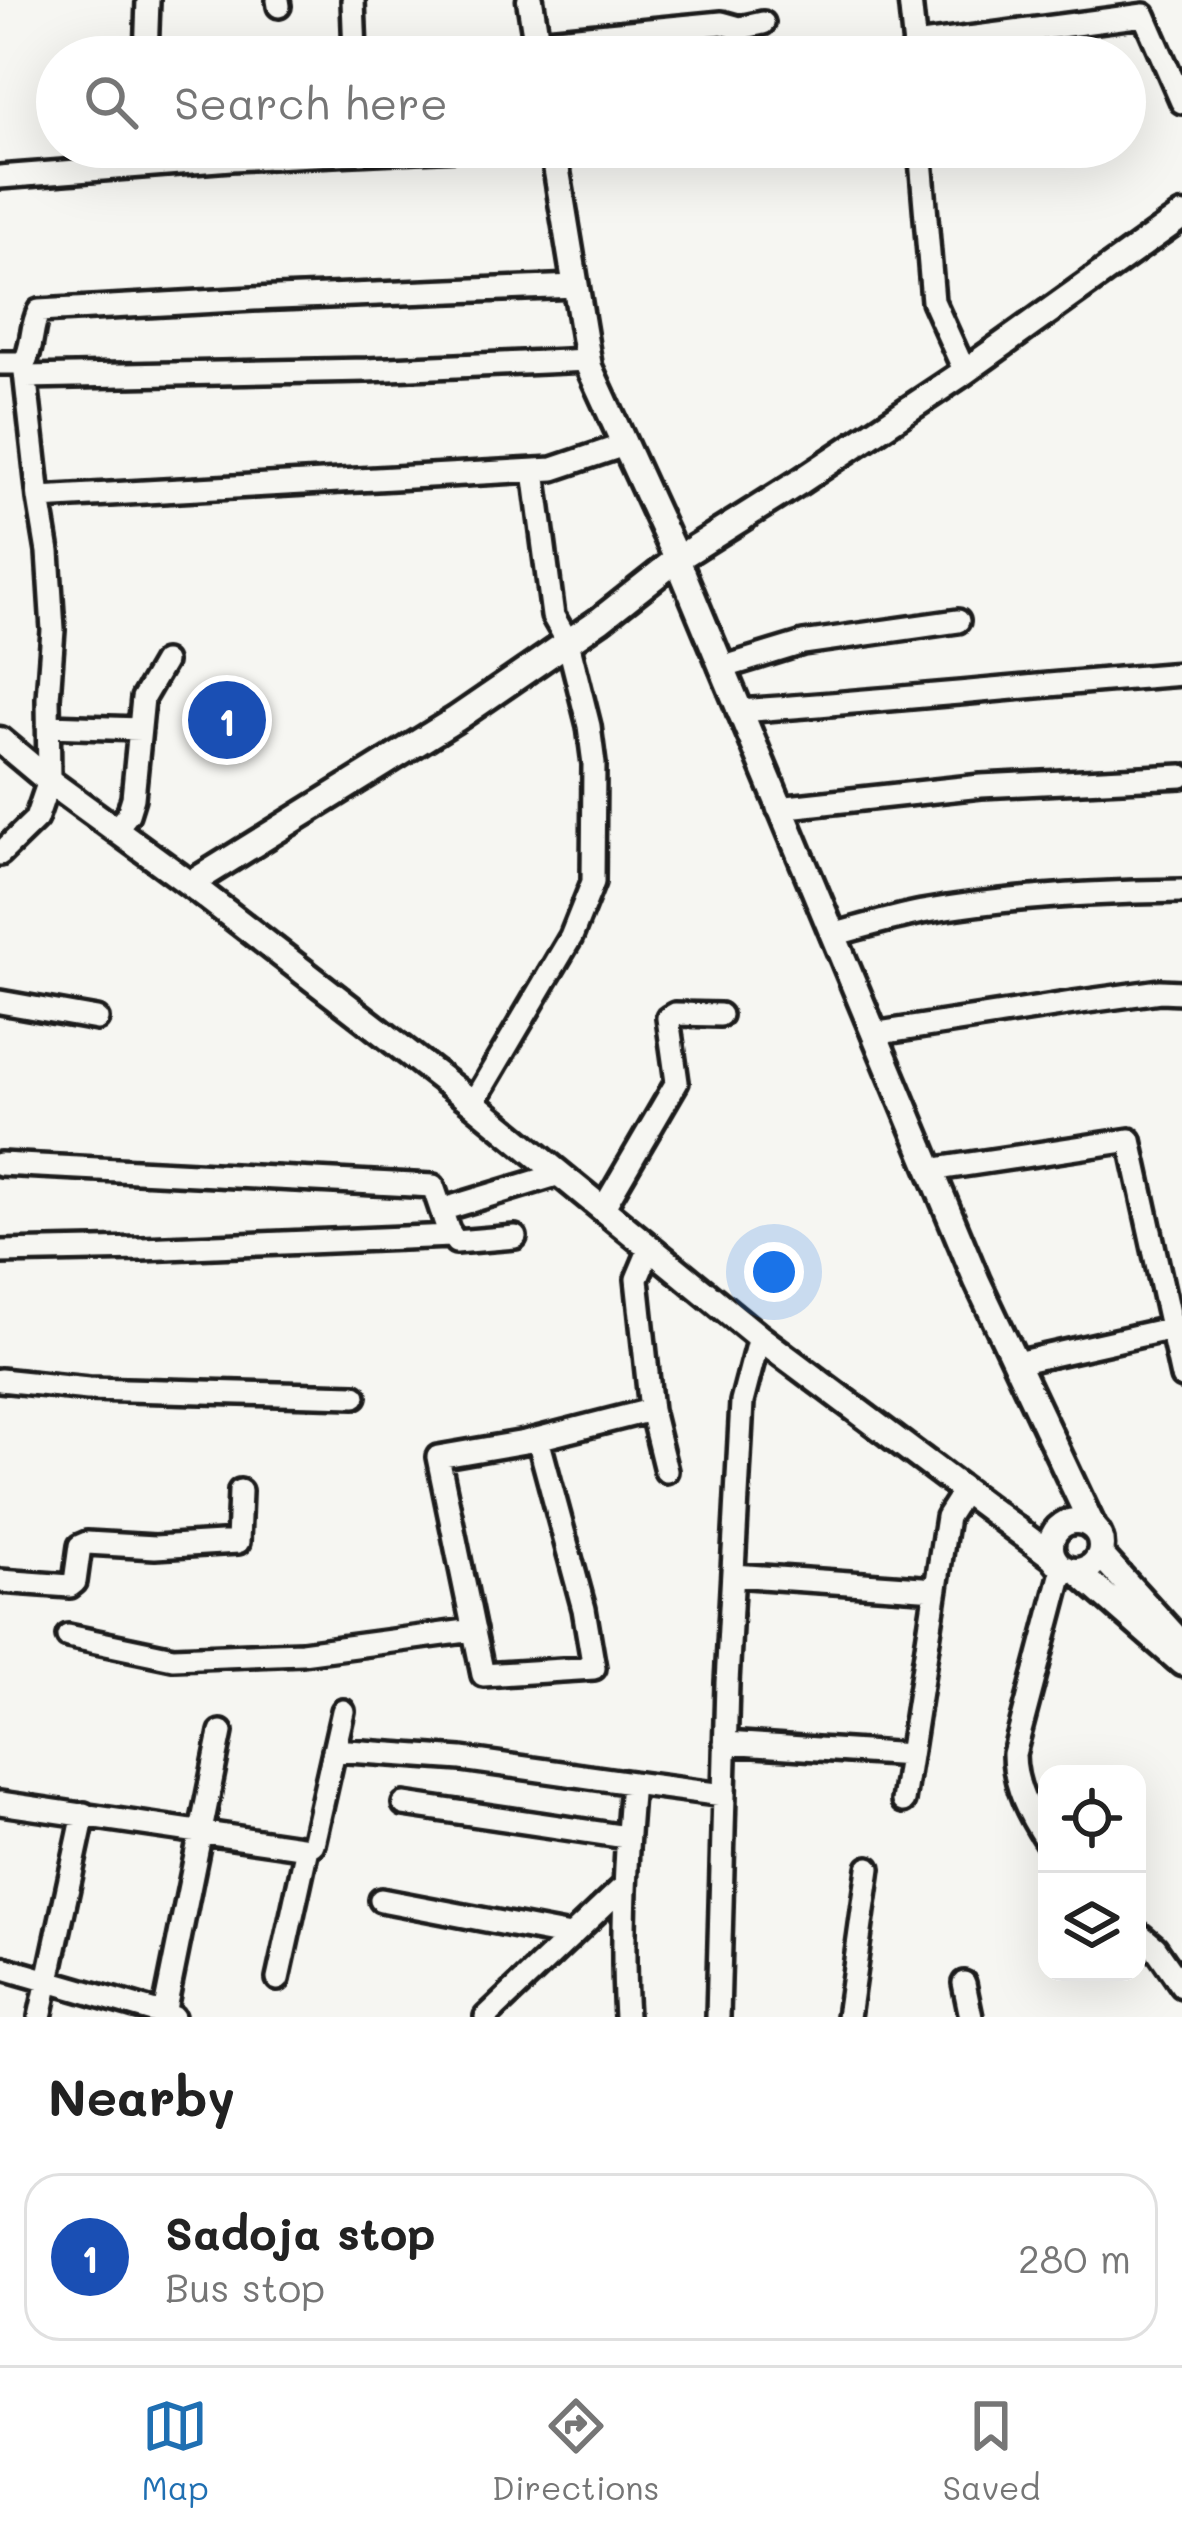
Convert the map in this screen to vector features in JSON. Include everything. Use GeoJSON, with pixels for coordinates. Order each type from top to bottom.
{"type":"FeatureCollection","features":[{"type":"Feature","properties":{"kind":"street"},"geometry":{"type":"LineString","coordinates":[[147,36],[148,0]]}},
{"type":"Feature","properties":{"kind":"street"},"geometry":{"type":"LineString","coordinates":[[353,0],[354,36]]}},
{"type":"Feature","properties":{"kind":"street"},"geometry":{"type":"LineString","coordinates":[[530,0],[536,36]]}},
{"type":"Feature","properties":{"kind":"street"},"geometry":{"type":"LineString","coordinates":[[910,0],[914,36]]}},
{"type":"Feature","properties":{"kind":"street"},"geometry":{"type":"LineString","coordinates":[[1010,36],[1144,15],[1182,102]]}},
{"type":"Feature","properties":{"kind":"street"},"geometry":{"type":"LineString","coordinates":[[630,36],[722,23],[740,28],[763,23]]}},
{"type":"Feature","properties":{"kind":"street"},"geometry":{"type":"LineString","coordinates":[[0,177],[87,168]]}},
{"type":"Feature","properties":{"kind":"street"},"geometry":{"type":"LineString","coordinates":[[556,168],[588,360],[676,559],[977,1281],[1101,1539],[1100,1554],[1092,1566],[1065,1565]]}},
{"type":"Feature","properties":{"kind":"street"},"geometry":{"type":"LineString","coordinates":[[922,168],[933,301],[965,372]]}},
{"type":"Feature","properties":{"kind":"street"},"geometry":{"type":"LineString","coordinates":[[190,884],[457,719],[676,559],[965,372],[1182,216]]}},
{"type":"Feature","properties":{"kind":"street"},"geometry":{"type":"LineString","coordinates":[[0,854],[36,819],[49,781],[53,630],[25,370],[39,311],[576,286]]}},
{"type":"Feature","properties":{"kind":"street"},"geometry":{"type":"LineString","coordinates":[[0,363],[25,370],[367,370],[588,360]]}},
{"type":"Feature","properties":{"kind":"street"},"geometry":{"type":"LineString","coordinates":[[39,498],[553,470],[624,445]]}},
{"type":"Feature","properties":{"kind":"street"},"geometry":{"type":"LineString","coordinates":[[472,1102],[571,937],[593,883],[594,764],[589,726],[568,642],[553,616],[534,471]]}},
{"type":"Feature","properties":{"kind":"street"},"geometry":{"type":"LineString","coordinates":[[721,668],[803,643],[958,621]]}},
{"type":"Feature","properties":{"kind":"street"},"geometry":{"type":"LineString","coordinates":[[115,830],[133,798],[143,698],[164,662]]}},
{"type":"Feature","properties":{"kind":"street"},"geometry":{"type":"LineString","coordinates":[[738,711],[1182,674]]}},
{"type":"Feature","properties":{"kind":"street"},"geometry":{"type":"LineString","coordinates":[[49,726],[140,729]]}},
{"type":"Feature","properties":{"kind":"street"},"geometry":{"type":"LineString","coordinates":[[0,740],[472,1102],[759,1337],[1171,1641]]}},
{"type":"Feature","properties":{"kind":"street"},"geometry":{"type":"LineString","coordinates":[[778,808],[981,786],[1182,776]]}},
{"type":"Feature","properties":{"kind":"street"},"geometry":{"type":"LineString","coordinates":[[832,934],[971,904],[1080,892],[1182,890]]}},
{"type":"Feature","properties":{"kind":"street"},"geometry":{"type":"LineString","coordinates":[[873,1034],[1072,1003],[1182,992]]}},
{"type":"Feature","properties":{"kind":"street"},"geometry":{"type":"LineString","coordinates":[[0,1002],[97,1019]]}},
{"type":"Feature","properties":{"kind":"street"},"geometry":{"type":"LineString","coordinates":[[603,1209],[677,1082],[668,1018],[675,1014],[720,1016]]}},
{"type":"Feature","properties":{"kind":"street"},"geometry":{"type":"LineString","coordinates":[[930,1170],[1130,1140],[1178,1327],[1182,1377]]}},
{"type":"Feature","properties":{"kind":"street"},"geometry":{"type":"LineString","coordinates":[[0,1164],[433,1186],[455,1242],[515,1237]]}},
{"type":"Feature","properties":{"kind":"street"},"geometry":{"type":"LineString","coordinates":[[441,1210],[560,1174]]}},
{"type":"Feature","properties":{"kind":"street"},"geometry":{"type":"LineString","coordinates":[[0,1252],[451,1236]]}},
{"type":"Feature","properties":{"kind":"street"},"geometry":{"type":"LineString","coordinates":[[650,1248],[637,1279],[651,1410],[666,1471]]}},
{"type":"Feature","properties":{"kind":"street"},"geometry":{"type":"LineString","coordinates":[[1016,1363],[1178,1327]]}},
{"type":"Feature","properties":{"kind":"street"},"geometry":{"type":"LineString","coordinates":[[718,2017],[725,1743],[742,1402],[759,1337]]}},
{"type":"Feature","properties":{"kind":"street"},"geometry":{"type":"LineString","coordinates":[[0,1380],[88,1389],[355,1396]]}},
{"type":"Feature","properties":{"kind":"street"},"geometry":{"type":"LineString","coordinates":[[538,1439],[584,1610],[594,1668],[483,1675],[438,1457],[538,1439],[651,1410]]}},
{"type":"Feature","properties":{"kind":"street"},"geometry":{"type":"LineString","coordinates":[[0,1581],[70,1586],[80,1546],[87,1543],[155,1547],[238,1542],[240,1490]]}},
{"type":"Feature","properties":{"kind":"street"},"geometry":{"type":"LineString","coordinates":[[903,1802],[947,1517],[964,1492]]}},
{"type":"Feature","properties":{"kind":"street"},"geometry":{"type":"LineString","coordinates":[[1038,1829],[1014,1771],[1014,1754],[1065,1565],[1052,1542],[1058,1528],[1071,1521],[1093,1526]]}},
{"type":"Feature","properties":{"kind":"street"},"geometry":{"type":"LineString","coordinates":[[1100,1554],[1171,1641],[1182,1663]]}},
{"type":"Feature","properties":{"kind":"street"},"geometry":{"type":"LineString","coordinates":[[733,1575],[936,1589]]}},
{"type":"Feature","properties":{"kind":"street"},"geometry":{"type":"LineString","coordinates":[[68,1636],[173,1658],[302,1653],[474,1630]]}},
{"type":"Feature","properties":{"kind":"street"},"geometry":{"type":"LineString","coordinates":[[278,1979],[343,1711]]}},
{"type":"Feature","properties":{"kind":"street"},"geometry":{"type":"LineString","coordinates":[[0,1967],[168,2016],[221,1732]]}},
{"type":"Feature","properties":{"kind":"street"},"geometry":{"type":"LineString","coordinates":[[725,1743],[910,1755]]}},
{"type":"Feature","properties":{"kind":"street"},"geometry":{"type":"LineString","coordinates":[[334,1750],[462,1759],[723,1795]]}},
{"type":"Feature","properties":{"kind":"street"},"geometry":{"type":"LineString","coordinates":[[626,2017],[622,1957],[632,1783]]}},
{"type":"Feature","properties":{"kind":"street"},"geometry":{"type":"LineString","coordinates":[[0,1803],[308,1848]]}},
{"type":"Feature","properties":{"kind":"street"},"geometry":{"type":"LineString","coordinates":[[404,1804],[626,1837]]}},
{"type":"Feature","properties":{"kind":"street"},"geometry":{"type":"LineString","coordinates":[[40,2017],[84,1814]]}},
{"type":"Feature","properties":{"kind":"street"},"geometry":{"type":"LineString","coordinates":[[848,2017],[869,1868]]}},
{"type":"Feature","properties":{"kind":"street"},"geometry":{"type":"LineString","coordinates":[[486,2017],[625,1885]]}},
{"type":"Feature","properties":{"kind":"street"},"geometry":{"type":"LineString","coordinates":[[381,1900],[570,1936]]}},
{"type":"Feature","properties":{"kind":"street"},"geometry":{"type":"LineString","coordinates":[[1146,1940],[1182,1986]]}},
{"type":"Feature","properties":{"kind":"street"},"geometry":{"type":"LineString","coordinates":[[964,1983],[970,2017]]}},
{"type":"Feature","properties":{"kind":"place","name":"Sadoja stop"},"geometry":{"type":"Point","coordinates":[227,720]}}]}
